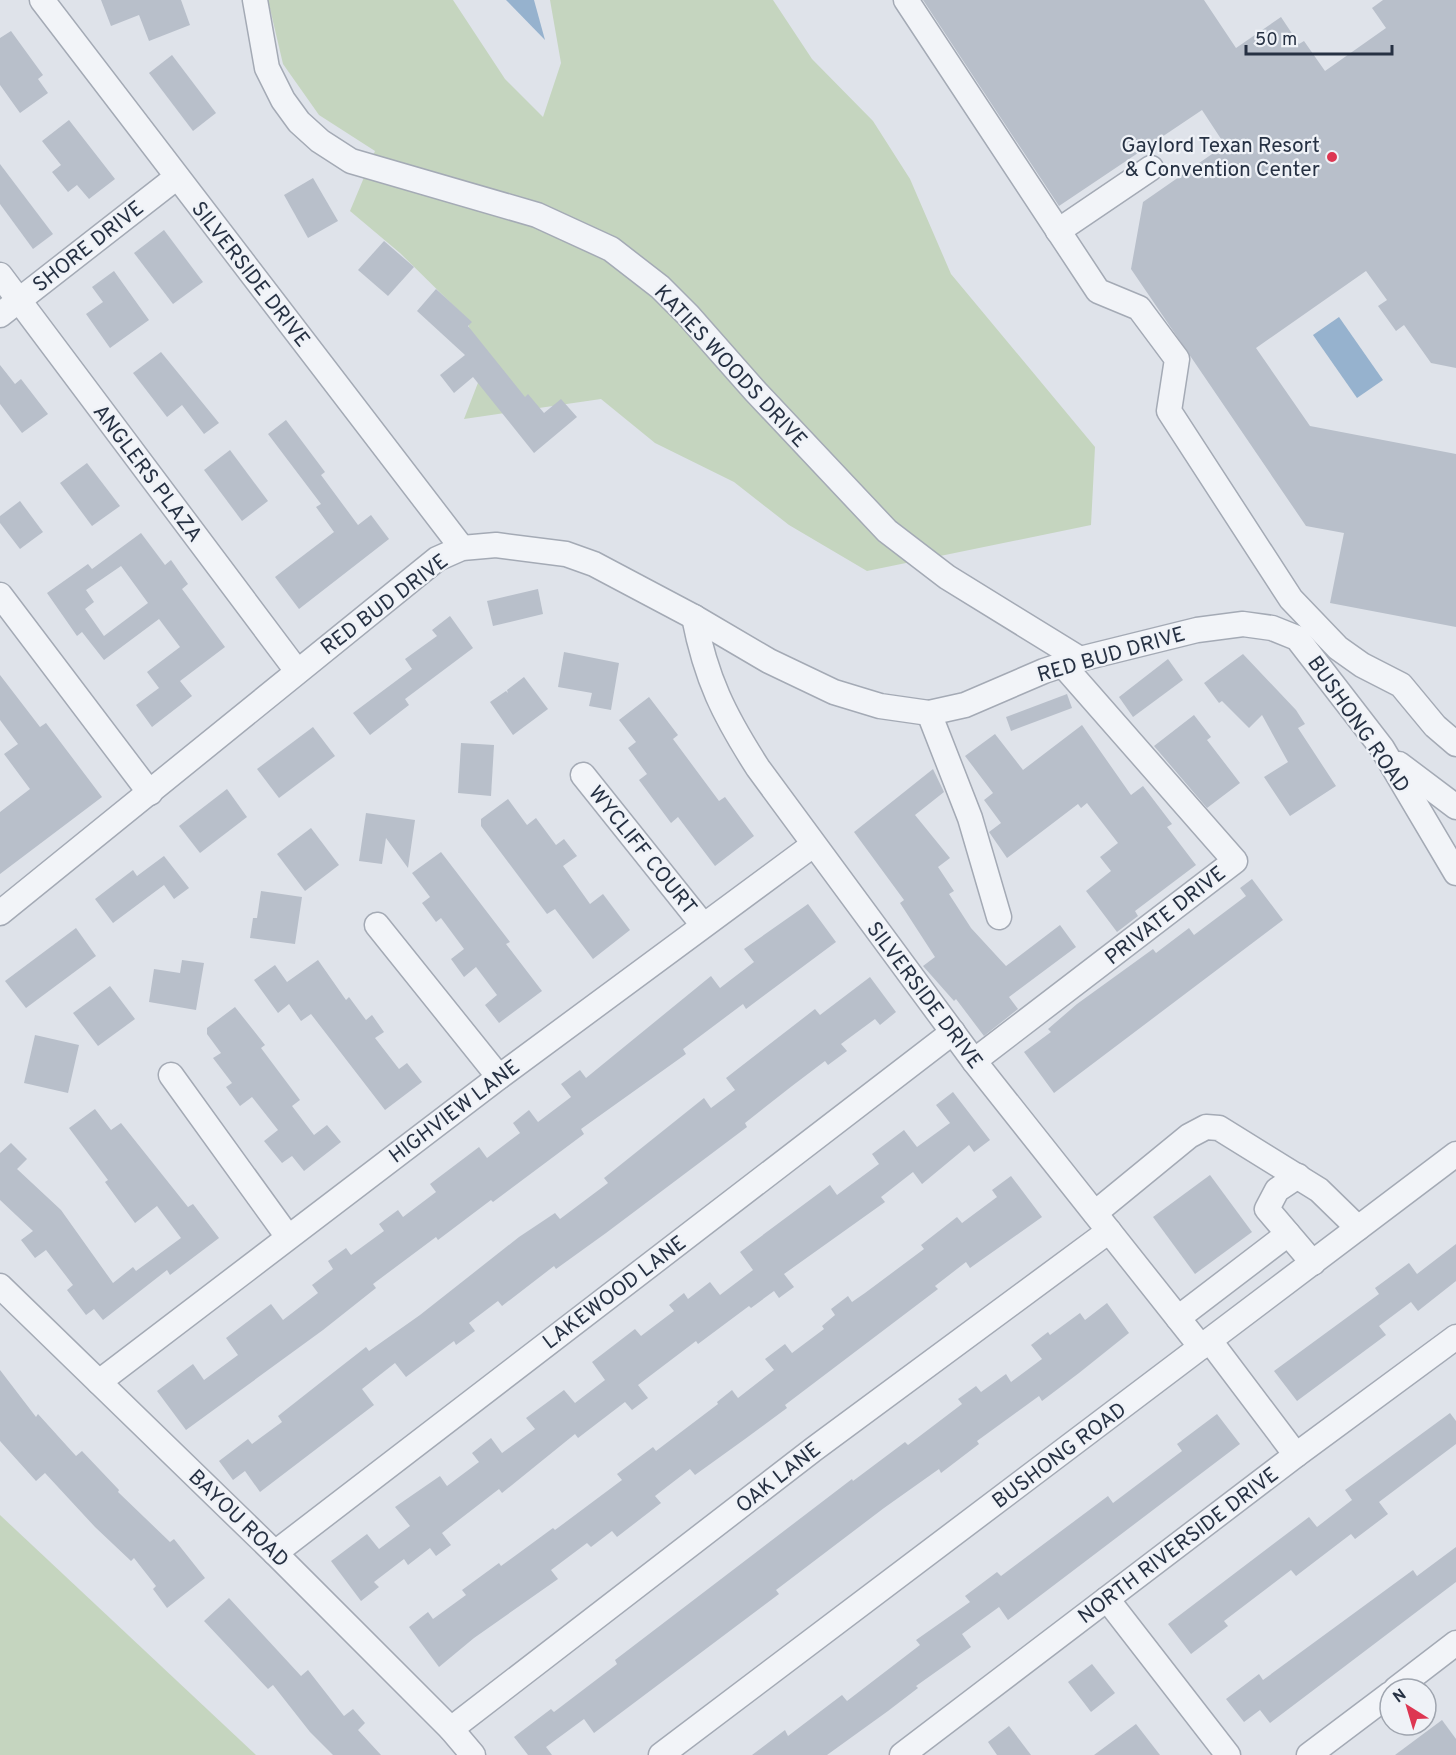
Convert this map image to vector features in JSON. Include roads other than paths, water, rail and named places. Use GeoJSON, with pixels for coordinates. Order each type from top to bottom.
{"type":"FeatureCollection","features":[{"type":"Feature","properties":{"kind":"street","name":"SILVERSIDE DRIVE"},"geometry":{"type":"LineString","coordinates":[[42,0],[462,548]]}},
{"type":"Feature","properties":{"kind":"street","name":"KATIES WOODS DRIVE"},"geometry":{"type":"LineString","coordinates":[[255,0],[267,68],[283,100],[299,122],[320,141],[351,161],[537,215],[610,249],[660,287],[681,308],[763,400],[886,531],[947,577],[1072,662]]}},
{"type":"Feature","properties":{"kind":"street"},"geometry":{"type":"LineString","coordinates":[[906,0],[1098,291],[1140,308],[1177,359],[1169,411],[1291,599],[1338,648],[1362,665],[1401,685],[1435,726],[1456,744]]}},
{"type":"Feature","properties":{"kind":"street"},"geometry":{"type":"LineString","coordinates":[[1058,231],[1151,168]]}},
{"type":"Feature","properties":{"kind":"street","name":"SHORE DRIVE"},"geometry":{"type":"LineString","coordinates":[[0,315],[177,177]]}},
{"type":"Feature","properties":{"kind":"street","name":"ANGLERS PLAZA"},"geometry":{"type":"LineString","coordinates":[[0,275],[297,671]]}},
{"type":"Feature","properties":{"kind":"street","name":"RED BUD DRIVE"},"geometry":{"type":"LineString","coordinates":[[0,913],[150,794],[436,559],[462,548],[496,545],[566,554],[594,564],[694,617],[769,661],[834,692],[880,706],[929,713],[964,705],[1072,662],[1197,630],[1244,624],[1272,628],[1298,638]]}},
{"type":"Feature","properties":{"kind":"street"},"geometry":{"type":"LineString","coordinates":[[0,595],[150,794]]}},
{"type":"Feature","properties":{"kind":"street","name":"SILVERSIDE DRIVE"},"geometry":{"type":"LineString","coordinates":[[694,617],[701,655],[712,688],[728,720],[813,845],[974,1061],[1178,1318],[1205,1344],[1296,1455]]}},
{"type":"Feature","properties":{"kind":"street","name":"BUSHONG ROAD"},"geometry":{"type":"LineString","coordinates":[[1298,638],[1382,748],[1456,873]]}},
{"type":"Feature","properties":{"kind":"street","name":"PRIVATE DRIVE"},"geometry":{"type":"LineString","coordinates":[[974,1061],[1235,861],[1072,662]]}},
{"type":"Feature","properties":{"kind":"street"},"geometry":{"type":"LineString","coordinates":[[929,713],[970,818],[999,917]]}},
{"type":"Feature","properties":{"kind":"street"},"geometry":{"type":"LineString","coordinates":[[1382,748],[1418,781],[1456,807]]}},
{"type":"Feature","properties":{"kind":"street","name":"WYCLIFF COURT"},"geometry":{"type":"LineString","coordinates":[[583,775],[703,925]]}},
{"type":"Feature","properties":{"kind":"street","name":"HIGHVIEW LANE"},"geometry":{"type":"LineString","coordinates":[[99,1382],[499,1077],[813,845]]}},
{"type":"Feature","properties":{"kind":"street"},"geometry":{"type":"LineString","coordinates":[[377,925],[499,1077]]}},
{"type":"Feature","properties":{"kind":"street","name":"LAKEWOOD LANE"},"geometry":{"type":"LineString","coordinates":[[275,1553],[953,1032]]}},
{"type":"Feature","properties":{"kind":"street"},"geometry":{"type":"LineString","coordinates":[[171,1075],[288,1237]]}},
{"type":"Feature","properties":{"kind":"street","name":"OAK LANE"},"geometry":{"type":"LineString","coordinates":[[452,1729],[814,1449],[1102,1222],[1189,1136],[1206,1127],[1220,1128],[1298,1176]]}},
{"type":"Feature","properties":{"kind":"street","name":"BUSHONG ROAD"},"geometry":{"type":"LineString","coordinates":[[661,1755],[1456,1154]]}},
{"type":"Feature","properties":{"kind":"street"},"geometry":{"type":"LineString","coordinates":[[1313,1263],[1267,1209],[1277,1190],[1298,1176],[1319,1190],[1358,1228]]}},
{"type":"Feature","properties":{"kind":"street"},"geometry":{"type":"LineString","coordinates":[[1178,1318],[1288,1234]]}},
{"type":"Feature","properties":{"kind":"street","name":"BAYOU ROAD"},"geometry":{"type":"LineString","coordinates":[[0,1286],[275,1553],[452,1729],[472,1755]]}},
{"type":"Feature","properties":{"kind":"street","name":"NORTH RIVERSIDE DRIVE"},"geometry":{"type":"LineString","coordinates":[[902,1755],[1296,1455],[1456,1337]]}},
{"type":"Feature","properties":{"kind":"street"},"geometry":{"type":"LineString","coordinates":[[1107,1599],[1228,1755]]}},
{"type":"Feature","properties":{"kind":"street"},"geometry":{"type":"LineString","coordinates":[[1412,1677],[1456,1643]]}},
{"type":"Feature","properties":{"kind":"street"},"geometry":{"type":"LineString","coordinates":[[1309,1755],[1378,1703]]}},
{"type":"Feature","properties":{"kind":"water"},"geometry":{"type":"Polygon","coordinates":[[[506,0],[534,0],[545,40],[506,0]]]}},
{"type":"Feature","properties":{"kind":"water"},"geometry":{"type":"Polygon","coordinates":[[[1339,317],[1383,380],[1357,398],[1313,335],[1339,317]]]}},
{"type":"Feature","properties":{"kind":"place","name":"Gaylord Texan Resort & Convention Center"},"geometry":{"type":"Point","coordinates":[1332,157]}}]}
